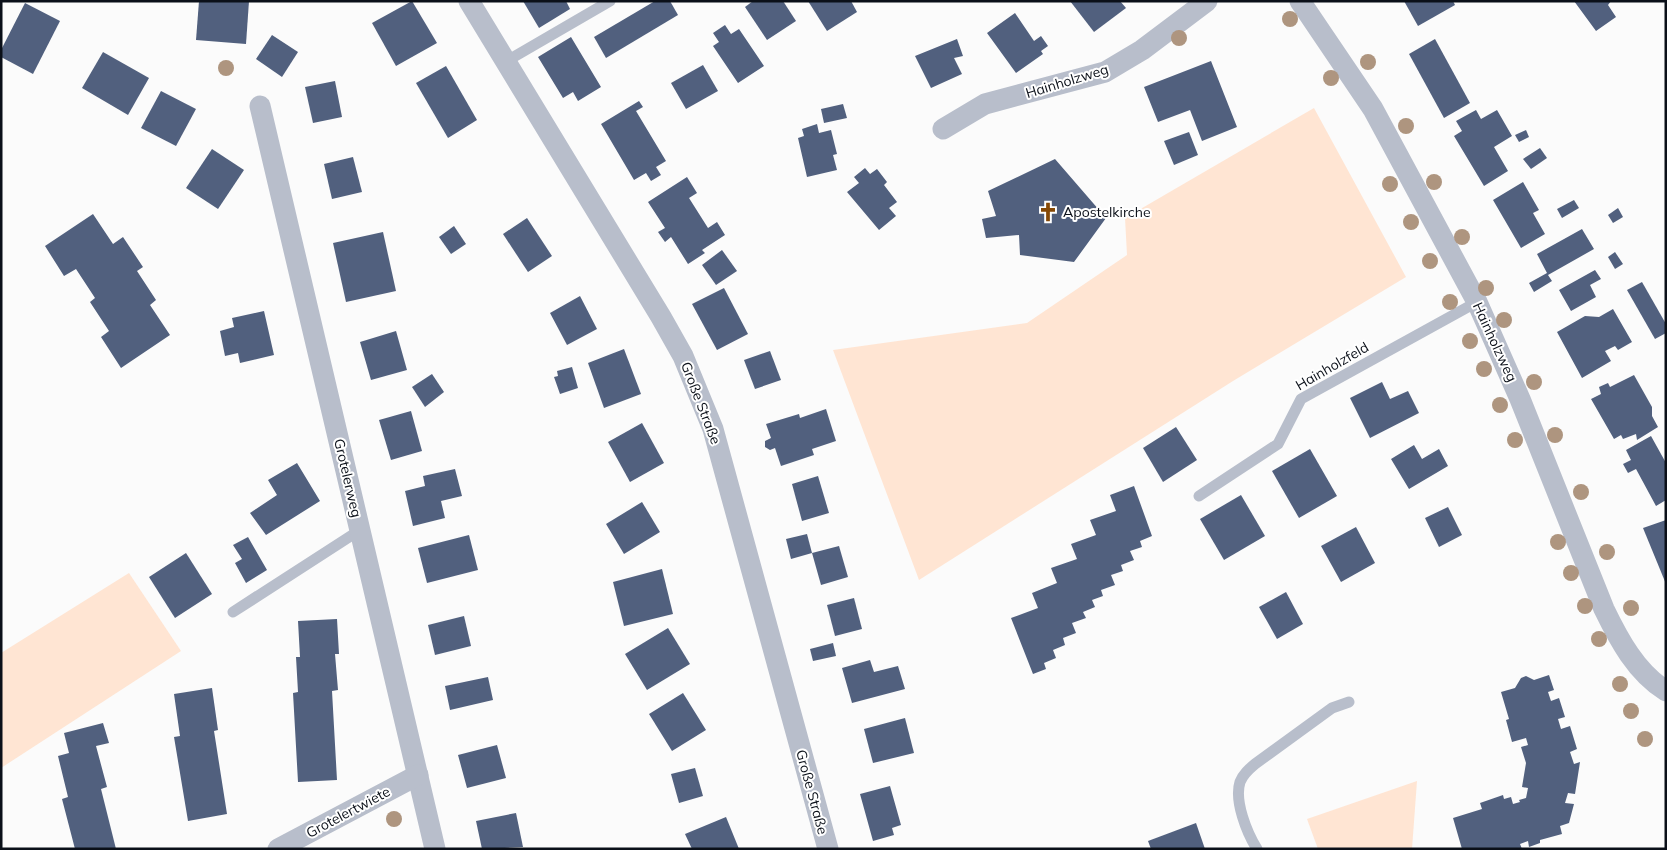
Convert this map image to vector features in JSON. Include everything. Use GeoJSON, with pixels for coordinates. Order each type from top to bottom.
{"type":"FeatureCollection","features":[{"type":"Feature","properties":{"kind":"street","name":"Große Straße"},"geometry":{"type":"LineString","coordinates":[[469,1],[661,317],[683,356],[703,403],[725,469],[828,849]]}},
{"type":"Feature","properties":{"kind":"street","name":"Hainholzweg"},"geometry":{"type":"LineString","coordinates":[[943,129],[985,104],[1105,72],[1142,50],[1207,1]]}},
{"type":"Feature","properties":{"kind":"street","name":"Hainholzweg"},"geometry":{"type":"LineString","coordinates":[[1300,1],[1373,109],[1477,302],[1520,399],[1614,630],[1641,669],[1666,691]]}},
{"type":"Feature","properties":{"kind":"street","name":"Grotelerweg"},"geometry":{"type":"LineString","coordinates":[[260,106],[435,849]]}},
{"type":"Feature","properties":{"kind":"street","name":"Grotelertwiete"},"geometry":{"type":"LineString","coordinates":[[278,849],[418,776]]}},
{"type":"Feature","properties":{"kind":"lane"},"geometry":{"type":"LineString","coordinates":[[505,62],[610,1]]}},
{"type":"Feature","properties":{"kind":"lane","name":"Hainholzfeld"},"geometry":{"type":"LineString","coordinates":[[1200,496],[1278,444],[1301,399],[1477,302]]}},
{"type":"Feature","properties":{"kind":"lane"},"geometry":{"type":"LineString","coordinates":[[233,612],[360,530]]}},
{"type":"Feature","properties":{"kind":"lane"},"geometry":{"type":"LineString","coordinates":[[1257,849],[1240,804],[1239,787],[1244,774],[1332,708],[1349,702]]}},
{"type":"Feature","properties":{"kind":"shaded area"},"geometry":{"type":"Polygon","coordinates":[[[1314,108],[1406,277],[1233,381],[919,580],[833,350],[1027,323],[1127,255],[1125,218],[1314,108]]]}},
{"type":"Feature","properties":{"kind":"shaded area"},"geometry":{"type":"Polygon","coordinates":[[[129,573],[181,651],[1,768],[1,653],[129,573]]]}},
{"type":"Feature","properties":{"kind":"shaded area"},"geometry":{"type":"Polygon","coordinates":[[[1417,781],[1412,849],[1318,849],[1307,819],[1417,781]]]}},
{"type":"Feature","properties":{"kind":"building"},"geometry":{"type":"Polygon","coordinates":[[[199,1],[249,1],[246,44],[196,40],[199,1]]]}},
{"type":"Feature","properties":{"kind":"building"},"geometry":{"type":"Polygon","coordinates":[[[412,1],[437,43],[396,66],[372,23],[412,1]]]}},
{"type":"Feature","properties":{"kind":"building"},"geometry":{"type":"Polygon","coordinates":[[[523,1],[566,1],[570,9],[539,28],[523,1]]]}},
{"type":"Feature","properties":{"kind":"building"},"geometry":{"type":"Polygon","coordinates":[[[655,1],[670,1],[678,15],[606,58],[594,37],[655,1]]]}},
{"type":"Feature","properties":{"kind":"building"},"geometry":{"type":"Polygon","coordinates":[[[753,1],[783,1],[796,21],[767,40],[745,7],[753,1]]]}},
{"type":"Feature","properties":{"kind":"building"},"geometry":{"type":"Polygon","coordinates":[[[808,1],[851,1],[857,12],[827,31],[808,1]]]}},
{"type":"Feature","properties":{"kind":"building"},"geometry":{"type":"Polygon","coordinates":[[[1070,1],[1120,1],[1126,8],[1094,32],[1070,1]]]}},
{"type":"Feature","properties":{"kind":"building"},"geometry":{"type":"Polygon","coordinates":[[[1404,1],[1453,1],[1455,5],[1418,26],[1404,1]]]}},
{"type":"Feature","properties":{"kind":"building"},"geometry":{"type":"Polygon","coordinates":[[[1574,1],[1611,1],[1608,5],[1616,17],[1596,31],[1574,1]]]}},
{"type":"Feature","properties":{"kind":"building"},"geometry":{"type":"Polygon","coordinates":[[[25,3],[60,21],[33,74],[1,57],[1,50],[25,3]]]}},
{"type":"Feature","properties":{"kind":"building"},"geometry":{"type":"Polygon","coordinates":[[[1015,13],[1034,41],[1041,36],[1048,46],[1041,51],[1043,54],[1016,73],[987,33],[1015,13]]]}},
{"type":"Feature","properties":{"kind":"building"},"geometry":{"type":"Polygon","coordinates":[[[725,25],[731,34],[739,29],[764,66],[738,83],[713,46],[719,42],[713,33],[725,25]]]}},
{"type":"Feature","properties":{"kind":"building"},"geometry":{"type":"Polygon","coordinates":[[[272,35],[298,52],[282,77],[256,59],[272,35]]]}},
{"type":"Feature","properties":{"kind":"building"},"geometry":{"type":"Polygon","coordinates":[[[571,37],[601,87],[578,101],[573,92],[563,98],[538,57],[571,37]]]}},
{"type":"Feature","properties":{"kind":"building"},"geometry":{"type":"Polygon","coordinates":[[[957,39],[963,56],[954,58],[962,74],[931,88],[915,56],[957,39]]]}},
{"type":"Feature","properties":{"kind":"building"},"geometry":{"type":"Polygon","coordinates":[[[1435,39],[1470,103],[1444,118],[1409,54],[1435,39]]]}},
{"type":"Feature","properties":{"kind":"building"},"geometry":{"type":"Polygon","coordinates":[[[103,52],[149,78],[128,115],[82,88],[103,52]]]}},
{"type":"Feature","properties":{"kind":"building"},"geometry":{"type":"Polygon","coordinates":[[[1211,61],[1237,127],[1202,141],[1190,110],[1158,122],[1144,87],[1211,61]]]}},
{"type":"Feature","properties":{"kind":"building"},"geometry":{"type":"Polygon","coordinates":[[[703,65],[718,91],[686,109],[671,83],[703,65]]]}},
{"type":"Feature","properties":{"kind":"building"},"geometry":{"type":"Polygon","coordinates":[[[446,66],[477,120],[448,138],[416,83],[446,66]]]}},
{"type":"Feature","properties":{"kind":"building"},"geometry":{"type":"Polygon","coordinates":[[[335,81],[342,117],[313,123],[305,87],[335,81]]]}},
{"type":"Feature","properties":{"kind":"building"},"geometry":{"type":"Polygon","coordinates":[[[161,91],[196,109],[176,146],[141,128],[161,91]]]}},
{"type":"Feature","properties":{"kind":"building"},"geometry":{"type":"Polygon","coordinates":[[[639,101],[643,107],[636,111],[666,161],[656,167],[661,175],[651,181],[646,173],[634,180],[601,124],[639,101]]]}},
{"type":"Feature","properties":{"kind":"building"},"geometry":{"type":"Polygon","coordinates":[[[843,104],[847,118],[824,123],[821,109],[843,104]]]}},
{"type":"Feature","properties":{"kind":"building"},"geometry":{"type":"Polygon","coordinates":[[[1476,110],[1481,119],[1497,110],[1512,136],[1494,147],[1508,171],[1484,186],[1454,136],[1462,131],[1456,121],[1476,110]]]}},
{"type":"Feature","properties":{"kind":"building"},"geometry":{"type":"Polygon","coordinates":[[[817,124],[819,133],[831,130],[837,154],[833,155],[837,170],[807,177],[798,138],[804,136],[802,129],[817,124]]]}},
{"type":"Feature","properties":{"kind":"building"},"geometry":{"type":"Polygon","coordinates":[[[1526,130],[1529,137],[1519,142],[1515,135],[1526,130]]]}},
{"type":"Feature","properties":{"kind":"building"},"geometry":{"type":"Polygon","coordinates":[[[1189,132],[1198,155],[1174,165],[1164,141],[1189,132]]]}},
{"type":"Feature","properties":{"kind":"building"},"geometry":{"type":"Polygon","coordinates":[[[1540,148],[1547,158],[1531,169],[1523,159],[1540,148]]]}},
{"type":"Feature","properties":{"kind":"building"},"geometry":{"type":"Polygon","coordinates":[[[212,149],[244,170],[218,209],[186,188],[212,149]]]}},
{"type":"Feature","properties":{"kind":"building"},"geometry":{"type":"Polygon","coordinates":[[[353,157],[362,192],[332,199],[324,164],[353,157]]]}},
{"type":"Feature","properties":{"kind":"building","name":"Apostelkirche"},"geometry":{"type":"Polygon","coordinates":[[[1055,159],[1106,218],[1074,262],[1020,255],[1019,235],[986,238],[982,219],[996,216],[988,191],[1055,159]]]}},
{"type":"Feature","properties":{"kind":"building"},"geometry":{"type":"Polygon","coordinates":[[[865,168],[870,174],[877,169],[887,182],[884,185],[897,202],[889,208],[896,216],[879,230],[847,192],[859,183],[854,177],[865,168]]]}},
{"type":"Feature","properties":{"kind":"building"},"geometry":{"type":"Polygon","coordinates":[[[687,177],[697,193],[689,198],[708,228],[717,222],[725,235],[702,250],[705,253],[688,264],[671,237],[665,242],[658,232],[665,228],[648,202],[687,177]]]}},
{"type":"Feature","properties":{"kind":"building"},"geometry":{"type":"Polygon","coordinates":[[[1523,182],[1539,210],[1533,213],[1545,234],[1521,248],[1493,200],[1523,182]]]}},
{"type":"Feature","properties":{"kind":"building"},"geometry":{"type":"Polygon","coordinates":[[[1574,200],[1579,208],[1562,218],[1557,209],[1574,200]]]}},
{"type":"Feature","properties":{"kind":"building"},"geometry":{"type":"Polygon","coordinates":[[[1618,208],[1623,217],[1613,223],[1608,215],[1618,208]]]}},
{"type":"Feature","properties":{"kind":"building"},"geometry":{"type":"Polygon","coordinates":[[[93,214],[113,244],[123,237],[143,267],[137,271],[156,300],[150,305],[170,335],[121,368],[101,337],[109,331],[90,302],[95,298],[76,269],[64,276],[45,246],[93,214]]]}},
{"type":"Feature","properties":{"kind":"building"},"geometry":{"type":"Polygon","coordinates":[[[527,218],[552,256],[528,272],[503,234],[527,218]]]}},
{"type":"Feature","properties":{"kind":"building"},"geometry":{"type":"Polygon","coordinates":[[[454,226],[466,244],[451,254],[439,237],[454,226]]]}},
{"type":"Feature","properties":{"kind":"building"},"geometry":{"type":"Polygon","coordinates":[[[1582,229],[1594,249],[1548,275],[1552,281],[1534,292],[1529,283],[1547,273],[1537,254],[1582,229]]]}},
{"type":"Feature","properties":{"kind":"building"},"geometry":{"type":"Polygon","coordinates":[[[383,232],[396,291],[346,302],[333,243],[383,232]]]}},
{"type":"Feature","properties":{"kind":"building"},"geometry":{"type":"Polygon","coordinates":[[[722,250],[737,271],[716,285],[702,265],[722,250]]]}},
{"type":"Feature","properties":{"kind":"building"},"geometry":{"type":"Polygon","coordinates":[[[1615,252],[1623,264],[1615,269],[1608,257],[1615,252]]]}},
{"type":"Feature","properties":{"kind":"building"},"geometry":{"type":"Polygon","coordinates":[[[1595,270],[1601,279],[1590,285],[1596,297],[1571,311],[1559,290],[1595,270]]]}},
{"type":"Feature","properties":{"kind":"building"},"geometry":{"type":"Polygon","coordinates":[[[1642,282],[1666,324],[1666,333],[1655,339],[1627,290],[1642,282]]]}},
{"type":"Feature","properties":{"kind":"building"},"geometry":{"type":"Polygon","coordinates":[[[724,288],[748,334],[717,350],[692,304],[724,288]]]}},
{"type":"Feature","properties":{"kind":"building"},"geometry":{"type":"Polygon","coordinates":[[[580,296],[597,329],[567,345],[550,313],[580,296]]]}},
{"type":"Feature","properties":{"kind":"building"},"geometry":{"type":"Polygon","coordinates":[[[1613,309],[1632,342],[1618,350],[1615,346],[1605,351],[1611,361],[1582,378],[1557,332],[1585,316],[1599,317],[1613,309]]]}},
{"type":"Feature","properties":{"kind":"building"},"geometry":{"type":"Polygon","coordinates":[[[264,311],[274,355],[240,363],[238,353],[225,356],[220,331],[234,327],[232,318],[264,311]]]}},
{"type":"Feature","properties":{"kind":"building"},"geometry":{"type":"Polygon","coordinates":[[[396,331],[407,370],[371,380],[360,342],[396,331]]]}},
{"type":"Feature","properties":{"kind":"building"},"geometry":{"type":"Polygon","coordinates":[[[624,349],[641,394],[604,408],[588,363],[624,349]]]}},
{"type":"Feature","properties":{"kind":"building"},"geometry":{"type":"Polygon","coordinates":[[[770,351],[781,380],[755,389],[744,360],[770,351]]]}},
{"type":"Feature","properties":{"kind":"building"},"geometry":{"type":"Polygon","coordinates":[[[572,367],[578,388],[560,394],[554,377],[558,376],[557,371],[572,367]]]}},
{"type":"Feature","properties":{"kind":"building"},"geometry":{"type":"Polygon","coordinates":[[[432,374],[444,392],[425,407],[412,387],[432,374]]]}},
{"type":"Feature","properties":{"kind":"building"},"geometry":{"type":"Polygon","coordinates":[[[1634,375],[1652,407],[1652,416],[1658,427],[1637,440],[1636,434],[1623,439],[1621,435],[1614,439],[1591,399],[1601,394],[1599,387],[1608,383],[1610,387],[1634,375]]]}},
{"type":"Feature","properties":{"kind":"building"},"geometry":{"type":"Polygon","coordinates":[[[1382,382],[1390,399],[1408,391],[1419,413],[1370,438],[1350,398],[1382,382]]]}},
{"type":"Feature","properties":{"kind":"building"},"geometry":{"type":"Polygon","coordinates":[[[826,409],[836,441],[812,449],[814,455],[781,466],[775,448],[770,450],[765,447],[765,441],[771,438],[766,424],[799,414],[800,418],[826,409]]]}},
{"type":"Feature","properties":{"kind":"building"},"geometry":{"type":"Polygon","coordinates":[[[411,411],[422,451],[391,460],[379,420],[411,411]]]}},
{"type":"Feature","properties":{"kind":"building"},"geometry":{"type":"Polygon","coordinates":[[[642,423],[664,463],[630,482],[608,442],[642,423]]]}},
{"type":"Feature","properties":{"kind":"building"},"geometry":{"type":"Polygon","coordinates":[[[1176,427],[1197,460],[1163,482],[1143,448],[1176,427]]]}},
{"type":"Feature","properties":{"kind":"building"},"geometry":{"type":"Polygon","coordinates":[[[1651,436],[1666,463],[1666,500],[1656,506],[1636,469],[1628,473],[1623,464],[1631,460],[1626,450],[1651,436]]]}},
{"type":"Feature","properties":{"kind":"building"},"geometry":{"type":"Polygon","coordinates":[[[1414,445],[1422,459],[1439,449],[1448,466],[1409,489],[1391,459],[1414,445]]]}},
{"type":"Feature","properties":{"kind":"building"},"geometry":{"type":"Polygon","coordinates":[[[1310,449],[1337,496],[1299,518],[1272,471],[1310,449]]]}},
{"type":"Feature","properties":{"kind":"building"},"geometry":{"type":"Polygon","coordinates":[[[297,463],[320,501],[266,535],[250,513],[277,495],[268,480],[297,463]]]}},
{"type":"Feature","properties":{"kind":"building"},"geometry":{"type":"Polygon","coordinates":[[[455,469],[462,496],[441,501],[445,518],[413,526],[405,491],[425,486],[423,476],[455,469]]]}},
{"type":"Feature","properties":{"kind":"building"},"geometry":{"type":"Polygon","coordinates":[[[818,476],[829,513],[802,521],[792,484],[818,476]]]}},
{"type":"Feature","properties":{"kind":"building"},"geometry":{"type":"Polygon","coordinates":[[[1134,486],[1152,536],[1140,541],[1142,547],[1130,551],[1134,560],[1121,565],[1123,571],[1111,575],[1115,585],[1101,590],[1103,596],[1092,600],[1095,607],[1083,612],[1086,618],[1072,623],[1076,633],[1063,638],[1065,645],[1053,650],[1056,658],[1044,663],[1046,669],[1033,674],[1011,618],[1038,608],[1032,593],[1057,583],[1051,568],[1077,559],[1071,544],[1096,535],[1090,520],[1116,511],[1110,495],[1134,486]]]}},
{"type":"Feature","properties":{"kind":"building"},"geometry":{"type":"Polygon","coordinates":[[[1241,495],[1265,536],[1224,560],[1200,519],[1241,495]]]}},
{"type":"Feature","properties":{"kind":"building"},"geometry":{"type":"Polygon","coordinates":[[[642,502],[660,532],[624,554],[606,524],[642,502]]]}},
{"type":"Feature","properties":{"kind":"building"},"geometry":{"type":"Polygon","coordinates":[[[1448,507],[1462,535],[1439,547],[1425,518],[1448,507]]]}},
{"type":"Feature","properties":{"kind":"building"},"geometry":{"type":"Polygon","coordinates":[[[1666,520],[1666,584],[1643,528],[1666,520]]]}},
{"type":"Feature","properties":{"kind":"building"},"geometry":{"type":"Polygon","coordinates":[[[1356,527],[1375,563],[1341,582],[1321,546],[1356,527]]]}},
{"type":"Feature","properties":{"kind":"building"},"geometry":{"type":"Polygon","coordinates":[[[807,534],[812,553],[791,559],[786,539],[807,534]]]}},
{"type":"Feature","properties":{"kind":"building"},"geometry":{"type":"Polygon","coordinates":[[[469,535],[478,570],[427,583],[418,548],[469,535]]]}},
{"type":"Feature","properties":{"kind":"building"},"geometry":{"type":"Polygon","coordinates":[[[248,537],[267,570],[246,583],[235,563],[242,559],[233,545],[248,537]]]}},
{"type":"Feature","properties":{"kind":"building"},"geometry":{"type":"Polygon","coordinates":[[[839,546],[848,577],[821,585],[812,553],[839,546]]]}},
{"type":"Feature","properties":{"kind":"building"},"geometry":{"type":"Polygon","coordinates":[[[186,553],[212,594],[175,618],[149,577],[186,553]]]}},
{"type":"Feature","properties":{"kind":"building"},"geometry":{"type":"Polygon","coordinates":[[[662,569],[673,614],[624,626],[613,582],[662,569]]]}},
{"type":"Feature","properties":{"kind":"building"},"geometry":{"type":"Polygon","coordinates":[[[1286,592],[1303,624],[1277,639],[1259,607],[1286,592]]]}},
{"type":"Feature","properties":{"kind":"building"},"geometry":{"type":"Polygon","coordinates":[[[854,598],[862,629],[835,636],[827,605],[854,598]]]}},
{"type":"Feature","properties":{"kind":"building"},"geometry":{"type":"Polygon","coordinates":[[[464,616],[471,646],[435,655],[428,625],[464,616]]]}},
{"type":"Feature","properties":{"kind":"building"},"geometry":{"type":"Polygon","coordinates":[[[337,619],[339,654],[335,654],[338,690],[332,691],[337,780],[298,782],[293,693],[298,692],[296,657],[300,657],[298,621],[337,619]]]}},
{"type":"Feature","properties":{"kind":"building"},"geometry":{"type":"Polygon","coordinates":[[[668,628],[690,664],[647,690],[625,654],[668,628]]]}},
{"type":"Feature","properties":{"kind":"building"},"geometry":{"type":"Polygon","coordinates":[[[833,643],[836,656],[813,661],[810,649],[833,643]]]}},
{"type":"Feature","properties":{"kind":"building"},"geometry":{"type":"Polygon","coordinates":[[[870,660],[874,672],[898,666],[905,689],[852,703],[842,668],[870,660]]]}},
{"type":"Feature","properties":{"kind":"building"},"geometry":{"type":"Polygon","coordinates":[[[1549,675],[1554,690],[1548,692],[1551,701],[1559,698],[1565,717],[1558,719],[1561,729],[1570,726],[1577,749],[1570,752],[1574,764],[1580,762],[1575,794],[1568,793],[1565,803],[1574,804],[1569,823],[1560,826],[1562,834],[1540,840],[1540,843],[1529,847],[1528,841],[1520,844],[1522,849],[1462,849],[1453,818],[1482,809],[1480,803],[1503,795],[1504,799],[1511,797],[1513,804],[1526,798],[1528,788],[1522,787],[1526,763],[1521,747],[1528,745],[1526,738],[1512,742],[1506,720],[1509,719],[1501,692],[1515,688],[1521,678],[1526,676],[1534,680],[1549,675]]]}},
{"type":"Feature","properties":{"kind":"building"},"geometry":{"type":"Polygon","coordinates":[[[488,677],[493,700],[450,710],[445,686],[488,677]]]}},
{"type":"Feature","properties":{"kind":"building"},"geometry":{"type":"Polygon","coordinates":[[[212,688],[218,730],[214,731],[227,814],[188,821],[174,737],[180,736],[174,694],[212,688]]]}},
{"type":"Feature","properties":{"kind":"building"},"geometry":{"type":"Polygon","coordinates":[[[683,693],[706,730],[672,751],[649,714],[683,693]]]}},
{"type":"Feature","properties":{"kind":"building"},"geometry":{"type":"Polygon","coordinates":[[[905,718],[914,753],[873,763],[864,729],[905,718]]]}},
{"type":"Feature","properties":{"kind":"building"},"geometry":{"type":"Polygon","coordinates":[[[103,723],[109,743],[96,746],[107,787],[101,789],[116,849],[75,849],[62,799],[68,797],[58,756],[69,753],[64,733],[103,723]]]}},
{"type":"Feature","properties":{"kind":"building"},"geometry":{"type":"Polygon","coordinates":[[[497,745],[506,778],[467,788],[458,755],[497,745]]]}},
{"type":"Feature","properties":{"kind":"building"},"geometry":{"type":"Polygon","coordinates":[[[695,768],[703,796],[679,803],[671,774],[695,768]]]}},
{"type":"Feature","properties":{"kind":"building"},"geometry":{"type":"Polygon","coordinates":[[[890,786],[901,825],[892,828],[894,835],[873,841],[860,794],[890,786]]]}},
{"type":"Feature","properties":{"kind":"building"},"geometry":{"type":"Polygon","coordinates":[[[516,813],[523,847],[482,849],[476,821],[516,813]]]}},
{"type":"Feature","properties":{"kind":"building"},"geometry":{"type":"Polygon","coordinates":[[[726,817],[739,849],[692,849],[685,834],[726,817]]]}},
{"type":"Feature","properties":{"kind":"building"},"geometry":{"type":"Polygon","coordinates":[[[1196,823],[1205,849],[1151,849],[1148,841],[1196,823]]]}},
{"type":"Feature","properties":{"kind":"place","name":"Apostelkirche"},"geometry":{"type":"Point","coordinates":[1048,212]}}]}
